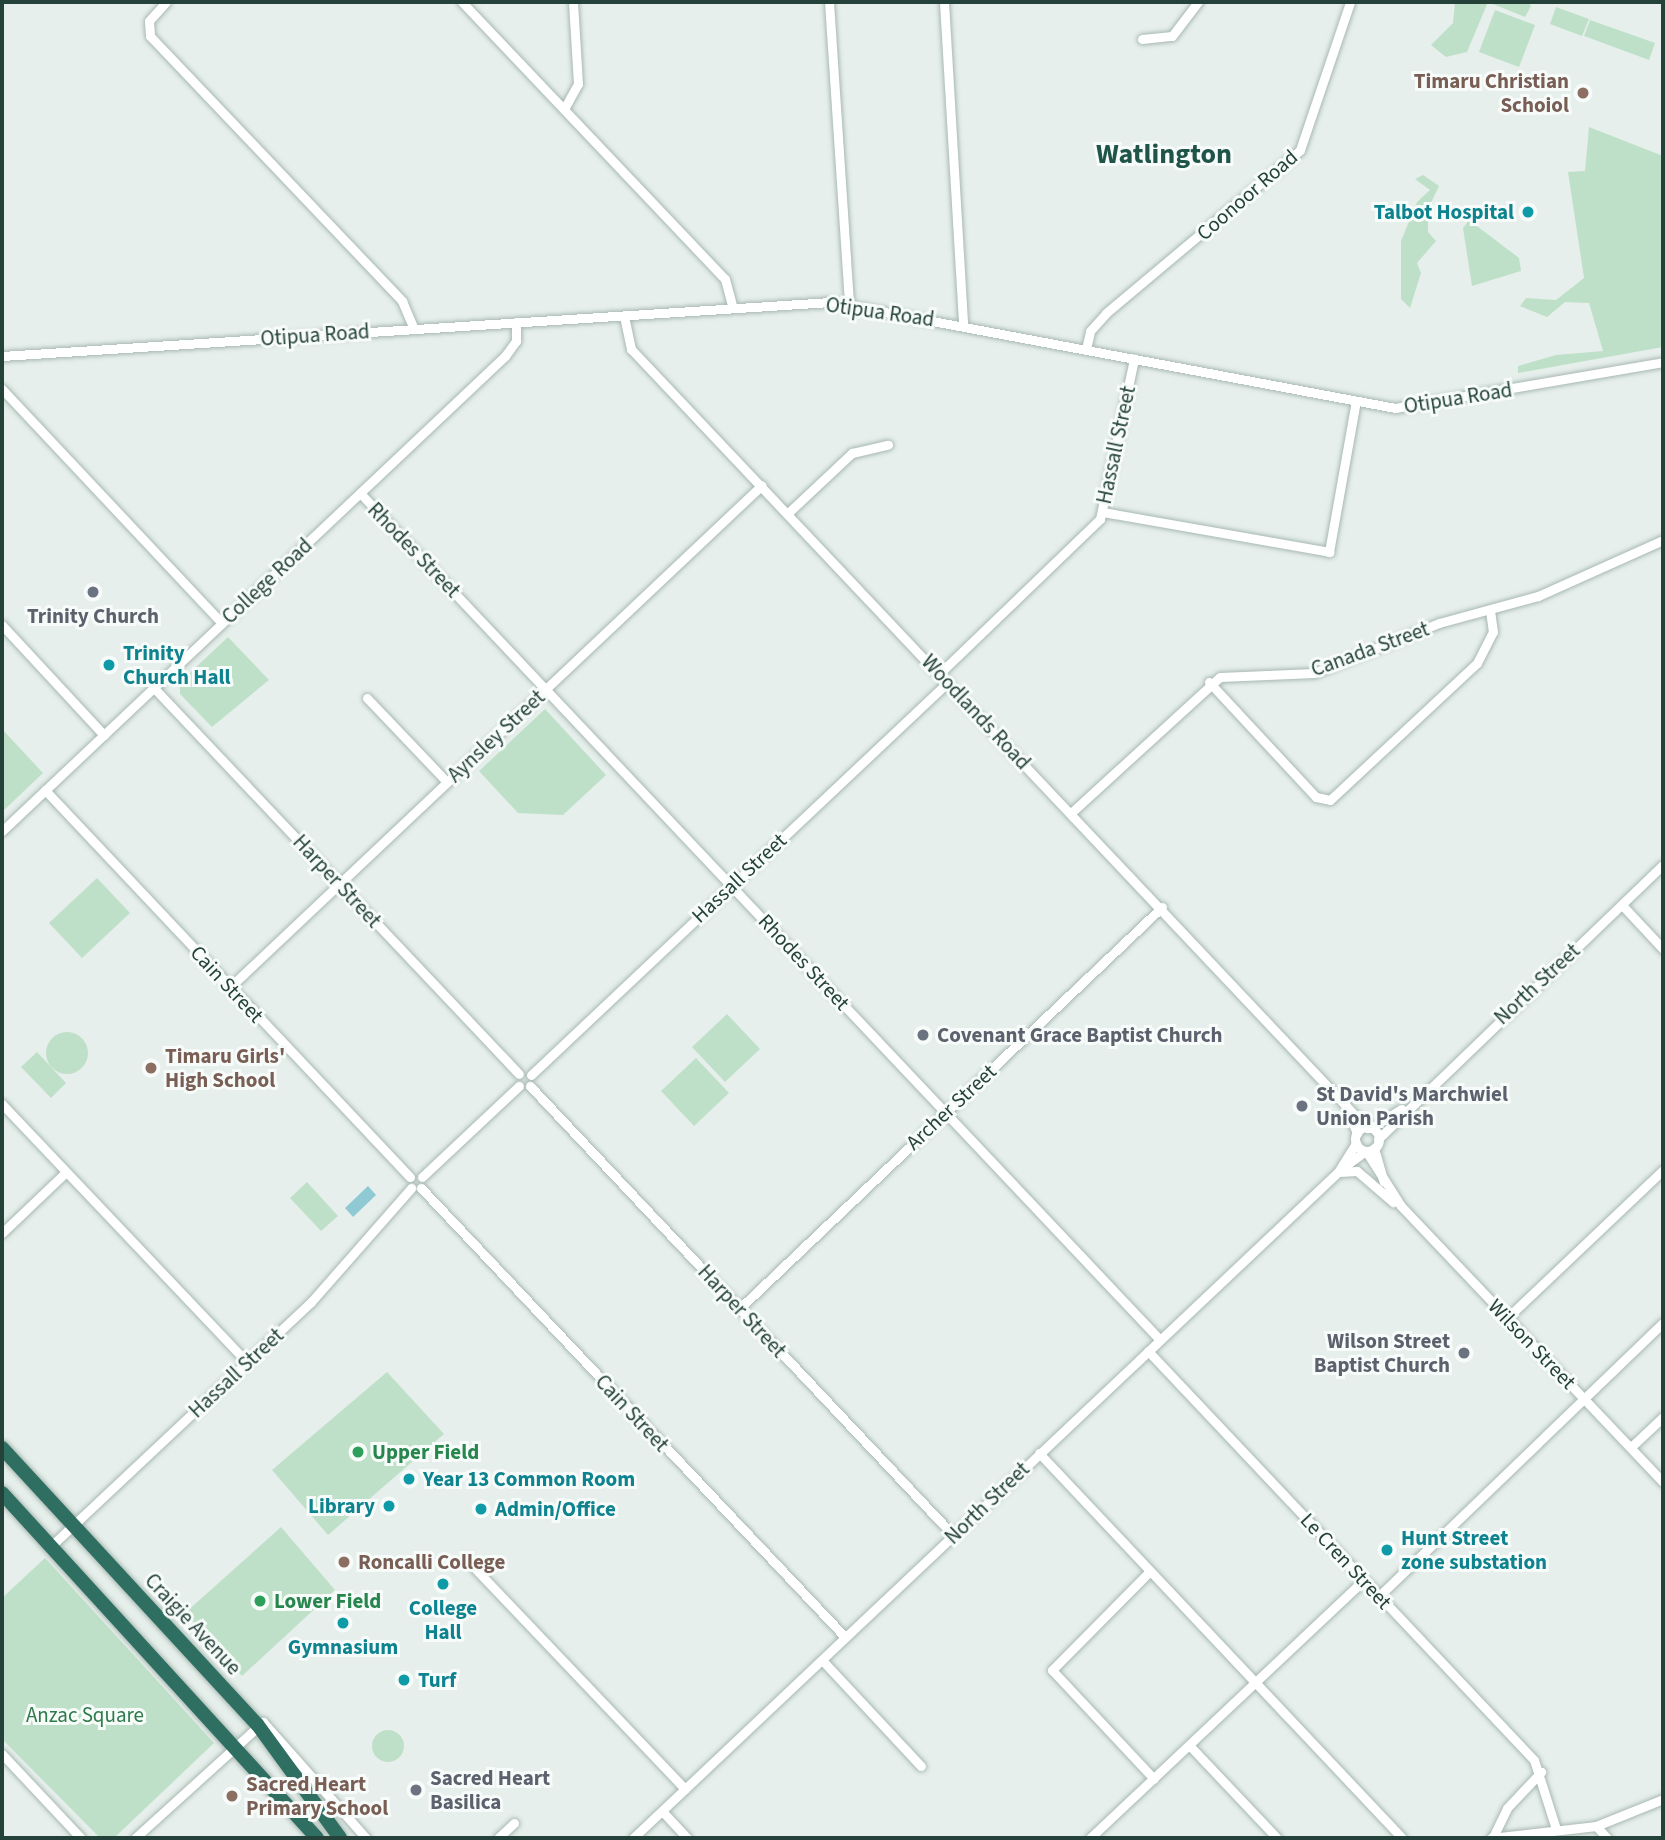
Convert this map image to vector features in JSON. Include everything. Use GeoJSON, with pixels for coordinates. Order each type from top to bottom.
{"type":"FeatureCollection","features":[{"type":"Feature","properties":{"kind":"highway","name":"Craigie Avenue"},"geometry":{"type":"LineString","coordinates":[[2,1448],[257,1724],[340,1838]]}},
{"type":"Feature","properties":{"kind":"highway"},"geometry":{"type":"LineString","coordinates":[[2,1493],[235,1744],[317,1838]]}},
{"type":"Feature","properties":{"kind":"street"},"geometry":{"type":"LineString","coordinates":[[166,2],[147,28],[401,301],[414,329]]}},
{"type":"Feature","properties":{"kind":"street"},"geometry":{"type":"LineString","coordinates":[[462,2],[726,279],[733,308]]}},
{"type":"Feature","properties":{"kind":"street"},"geometry":{"type":"LineString","coordinates":[[564,108],[578,84],[573,2]]}},
{"type":"Feature","properties":{"kind":"street"},"geometry":{"type":"LineString","coordinates":[[829,2],[849,303]]}},
{"type":"Feature","properties":{"kind":"street"},"geometry":{"type":"LineString","coordinates":[[944,2],[962,325]]}},
{"type":"Feature","properties":{"kind":"street"},"geometry":{"type":"LineString","coordinates":[[1142,39],[1171,36],[1198,2]]}},
{"type":"Feature","properties":{"kind":"street","name":"Coonoor Road"},"geometry":{"type":"LineString","coordinates":[[1086,349],[1099,320],[1300,150],[1350,2]]}},
{"type":"Feature","properties":{"kind":"street","name":"Otipua Road"},"geometry":{"type":"LineString","coordinates":[[2,356],[733,308],[849,303],[1356,401],[1417,407],[1663,362]]}},
{"type":"Feature","properties":{"kind":"street","name":"Woodlands Road"},"geometry":{"type":"LineString","coordinates":[[624,316],[631,349],[1344,1101],[1369,1128],[1371,1147]]}},
{"type":"Feature","properties":{"kind":"street","name":"College Road"},"geometry":{"type":"LineString","coordinates":[[2,831],[512,349],[516,322]]}},
{"type":"Feature","properties":{"kind":"street","name":"Hassall Street"},"geometry":{"type":"LineString","coordinates":[[940,673],[1103,512],[1134,359]]}},
{"type":"Feature","properties":{"kind":"street"},"geometry":{"type":"LineString","coordinates":[[2,389],[222,623]]}},
{"type":"Feature","properties":{"kind":"street"},"geometry":{"type":"LineString","coordinates":[[1103,512],[1329,552],[1356,401]]}},
{"type":"Feature","properties":{"kind":"street"},"geometry":{"type":"LineString","coordinates":[[788,513],[852,453],[888,444]]}},
{"type":"Feature","properties":{"kind":"street","name":"Aynsley Street"},"geometry":{"type":"LineString","coordinates":[[230,986],[762,485]]}},
{"type":"Feature","properties":{"kind":"street","name":"Rhodes Street"},"geometry":{"type":"LineString","coordinates":[[360,494],[547,688],[1160,1340]]}},
{"type":"Feature","properties":{"kind":"street","name":"Canada Street"},"geometry":{"type":"LineString","coordinates":[[1072,812],[1209,682],[1240,673],[1314,673],[1490,610],[1663,540]]}},
{"type":"Feature","properties":{"kind":"street"},"geometry":{"type":"LineString","coordinates":[[1209,682],[1316,797],[1330,800],[1477,663],[1490,641],[1490,610]]}},
{"type":"Feature","properties":{"kind":"street"},"geometry":{"type":"LineString","coordinates":[[2,625],[104,734]]}},
{"type":"Feature","properties":{"kind":"street","name":"Hassall Street"},"geometry":{"type":"LineString","coordinates":[[531,1075],[948,682]]}},
{"type":"Feature","properties":{"kind":"street","name":"Harper Street"},"geometry":{"type":"LineString","coordinates":[[154,688],[519,1074]]}},
{"type":"Feature","properties":{"kind":"street"},"geometry":{"type":"LineString","coordinates":[[367,698],[447,782]]}},
{"type":"Feature","properties":{"kind":"street","name":"Cain Street"},"geometry":{"type":"LineString","coordinates":[[45,790],[410,1177]]}},
{"type":"Feature","properties":{"kind":"street","name":"North Street"},"geometry":{"type":"LineString","coordinates":[[633,1838],[1340,1170],[1371,1147],[1412,1103],[1663,865]]}},
{"type":"Feature","properties":{"kind":"street"},"geometry":{"type":"LineString","coordinates":[[1622,905],[1663,949]]}},
{"type":"Feature","properties":{"kind":"street","name":"Archer Street"},"geometry":{"type":"LineString","coordinates":[[740,1308],[1162,907]]}},
{"type":"Feature","properties":{"kind":"street"},"geometry":{"type":"LineString","coordinates":[[416,1188],[422,1177],[519,1086],[530,1086],[531,1075],[519,1074],[519,1086]]}},
{"type":"Feature","properties":{"kind":"street","name":"Harper Street"},"geometry":{"type":"LineString","coordinates":[[530,1086],[953,1535]]}},
{"type":"Feature","properties":{"kind":"street","name":"Woodlands Road"},"geometry":{"type":"LineString","coordinates":[[1344,1101],[1356,1139]]}},
{"type":"Feature","properties":{"kind":"street","name":"North Street"},"geometry":{"type":"LineString","coordinates":[[1340,1170],[1356,1139],[1369,1128],[1412,1103]]}},
{"type":"Feature","properties":{"kind":"street"},"geometry":{"type":"LineString","coordinates":[[2,1104],[247,1362]]}},
{"type":"Feature","properties":{"kind":"street"},"geometry":{"type":"LineString","coordinates":[[1356,1139],[1371,1147]]}},
{"type":"Feature","properties":{"kind":"street","name":"Wilson Street"},"geometry":{"type":"LineString","coordinates":[[1371,1147],[1384,1182],[1401,1206]]}},
{"type":"Feature","properties":{"kind":"street","name":"Wilson Street"},"geometry":{"type":"LineString","coordinates":[[1340,1170],[1357,1171],[1401,1206],[1663,1482]]}},
{"type":"Feature","properties":{"kind":"street"},"geometry":{"type":"LineString","coordinates":[[1507,1317],[1663,1170]]}},
{"type":"Feature","properties":{"kind":"street"},"geometry":{"type":"LineString","coordinates":[[2,1233],[66,1172]]}},
{"type":"Feature","properties":{"kind":"street"},"geometry":{"type":"LineString","coordinates":[[416,1188],[410,1177],[422,1177]]}},
{"type":"Feature","properties":{"kind":"street","name":"Hassall Street"},"geometry":{"type":"LineString","coordinates":[[50,1546],[338,1275],[416,1188]]}},
{"type":"Feature","properties":{"kind":"street","name":"Cain Street"},"geometry":{"type":"LineString","coordinates":[[416,1188],[844,1636]]}},
{"type":"Feature","properties":{"kind":"street"},"geometry":{"type":"LineString","coordinates":[[1379,1596],[1663,1323]]}},
{"type":"Feature","properties":{"kind":"street","name":"Le Cren Street"},"geometry":{"type":"LineString","coordinates":[[1148,1351],[1541,1772],[1556,1829]]}},
{"type":"Feature","properties":{"kind":"street"},"geometry":{"type":"LineString","coordinates":[[1631,1447],[1663,1417]]}},
{"type":"Feature","properties":{"kind":"street"},"geometry":{"type":"LineString","coordinates":[[1039,1453],[1402,1838]]}},
{"type":"Feature","properties":{"kind":"street"},"geometry":{"type":"LineString","coordinates":[[467,1560],[685,1789]]}},
{"type":"Feature","properties":{"kind":"street"},"geometry":{"type":"LineString","coordinates":[[1149,1572],[1052,1670],[1154,1779]]}},
{"type":"Feature","properties":{"kind":"street"},"geometry":{"type":"LineString","coordinates":[[1090,1838],[1364,1580]]}},
{"type":"Feature","properties":{"kind":"street"},"geometry":{"type":"LineString","coordinates":[[822,1660],[921,1766]]}},
{"type":"Feature","properties":{"kind":"street"},"geometry":{"type":"LineString","coordinates":[[135,1838],[257,1724],[275,1732],[366,1838]]}},
{"type":"Feature","properties":{"kind":"street"},"geometry":{"type":"LineString","coordinates":[[1189,1745],[1277,1838]]}},
{"type":"Feature","properties":{"kind":"street"},"geometry":{"type":"LineString","coordinates":[[2,1754],[81,1838]]}},
{"type":"Feature","properties":{"kind":"street"},"geometry":{"type":"LineString","coordinates":[[1492,1838],[1507,1808],[1541,1772]]}},
{"type":"Feature","properties":{"kind":"street"},"geometry":{"type":"LineString","coordinates":[[1492,1838],[1596,1826],[1663,1799]]}},
{"type":"Feature","properties":{"kind":"street"},"geometry":{"type":"LineString","coordinates":[[662,1811],[687,1838]]}},
{"type":"Feature","properties":{"kind":"street"},"geometry":{"type":"LineString","coordinates":[[498,1838],[514,1823]]}},
{"type":"Feature","properties":{"kind":"street"},"geometry":{"type":"LineString","coordinates":[[1596,1826],[1607,1838]]}},
{"type":"Feature","properties":{"kind":"green space"},"geometry":{"type":"Polygon","coordinates":[[[1455,2],[1488,2],[1467,52],[1446,57],[1431,45],[1453,23],[1455,2]]]}},
{"type":"Feature","properties":{"kind":"green space"},"geometry":{"type":"Polygon","coordinates":[[[1488,2],[1528,2],[1531,6],[1525,17],[1488,2]]]}},
{"type":"Feature","properties":{"kind":"green space"},"geometry":{"type":"Polygon","coordinates":[[[1556,7],[1589,19],[1582,36],[1550,24],[1556,7]]]}},
{"type":"Feature","properties":{"kind":"green space"},"geometry":{"type":"Polygon","coordinates":[[[1495,10],[1535,25],[1519,67],[1479,52],[1495,10]]]}},
{"type":"Feature","properties":{"kind":"green space"},"geometry":{"type":"Polygon","coordinates":[[[1590,20],[1655,43],[1649,60],[1584,36],[1590,20]]]}},
{"type":"Feature","properties":{"kind":"green space"},"geometry":{"type":"Polygon","coordinates":[[[1589,127],[1663,156],[1663,347],[1518,373],[1518,366],[1556,355],[1603,351],[1589,303],[1565,302],[1547,317],[1520,306],[1526,298],[1556,300],[1584,278],[1568,172],[1585,171],[1589,127]]]}},
{"type":"Feature","properties":{"kind":"green space"},"geometry":{"type":"Polygon","coordinates":[[[1423,175],[1439,186],[1428,209],[1428,232],[1436,241],[1417,263],[1421,273],[1410,308],[1401,299],[1401,241],[1417,202],[1430,190],[1415,179],[1423,175]]]}},
{"type":"Feature","properties":{"kind":"green space"},"geometry":{"type":"Polygon","coordinates":[[[1469,220],[1519,258],[1521,271],[1472,286],[1463,228],[1469,220]]]}},
{"type":"Feature","properties":{"kind":"green space"},"geometry":{"type":"Polygon","coordinates":[[[228,637],[269,680],[212,727],[180,694],[180,682],[228,637]]]}},
{"type":"Feature","properties":{"kind":"green space"},"geometry":{"type":"Polygon","coordinates":[[[545,709],[606,775],[563,815],[518,813],[479,771],[545,709]]]}},
{"type":"Feature","properties":{"kind":"green space"},"geometry":{"type":"Polygon","coordinates":[[[2,729],[43,773],[2,812],[2,729]]]}},
{"type":"Feature","properties":{"kind":"green space"},"geometry":{"type":"Polygon","coordinates":[[[97,878],[130,913],[82,958],[49,923],[97,878]]]}},
{"type":"Feature","properties":{"kind":"green space"},"geometry":{"type":"Polygon","coordinates":[[[727,1014],[760,1049],[725,1082],[692,1047],[727,1014]]]}},
{"type":"Feature","properties":{"kind":"green space"},"geometry":{"type":"Polygon","coordinates":[[[67,1032],[82,1038],[88,1053],[82,1068],[67,1074],[52,1068],[46,1053],[52,1038],[67,1032]]]}},
{"type":"Feature","properties":{"kind":"green space"},"geometry":{"type":"Polygon","coordinates":[[[37,1052],[66,1083],[51,1098],[21,1067],[37,1052]]]}},
{"type":"Feature","properties":{"kind":"green space"},"geometry":{"type":"Polygon","coordinates":[[[696,1058],[729,1093],[694,1126],[661,1091],[696,1058]]]}},
{"type":"Feature","properties":{"kind":"green space"},"geometry":{"type":"Polygon","coordinates":[[[307,1182],[338,1216],[321,1231],[290,1198],[307,1182]]]}},
{"type":"Feature","properties":{"kind":"green space","name":"Upper Field"},"geometry":{"type":"Polygon","coordinates":[[[387,1372],[444,1434],[328,1535],[272,1470],[387,1372]]]}},
{"type":"Feature","properties":{"kind":"green space","name":"Lower Field"},"geometry":{"type":"Polygon","coordinates":[[[281,1527],[335,1590],[242,1676],[185,1613],[281,1527]]]}},
{"type":"Feature","properties":{"kind":"green space","name":"Anzac Square"},"geometry":{"type":"Polygon","coordinates":[[[45,1558],[214,1743],[114,1838],[100,1838],[2,1739],[2,1598],[45,1558]]]}},
{"type":"Feature","properties":{"kind":"green space"},"geometry":{"type":"Polygon","coordinates":[[[388,1730],[399,1735],[404,1746],[399,1757],[388,1762],[377,1757],[372,1746],[377,1735],[388,1730]]]}},
{"type":"Feature","properties":{"kind":"water"},"geometry":{"type":"Polygon","coordinates":[[[368,1186],[376,1195],[353,1217],[345,1208],[368,1186]]]}},
{"type":"Feature","properties":{"kind":"place","name":"Timaru Christian Schoiol"},"geometry":{"type":"Point","coordinates":[1583,93]}},
{"type":"Feature","properties":{"kind":"place","name":"Talbot Hospital"},"geometry":{"type":"Point","coordinates":[1528,212]}},
{"type":"Feature","properties":{"kind":"place","name":"Trinity Church"},"geometry":{"type":"Point","coordinates":[93,592]}},
{"type":"Feature","properties":{"kind":"place","name":"Trinity Church Hall"},"geometry":{"type":"Point","coordinates":[109,665]}},
{"type":"Feature","properties":{"kind":"place","name":"Covenant Grace Baptist Church"},"geometry":{"type":"Point","coordinates":[923,1035]}},
{"type":"Feature","properties":{"kind":"place","name":"Timaru Girls' High School"},"geometry":{"type":"Point","coordinates":[151,1068]}},
{"type":"Feature","properties":{"kind":"place","name":"St David's Marchwiel Union Parish"},"geometry":{"type":"Point","coordinates":[1302,1106]}},
{"type":"Feature","properties":{"kind":"place","name":"Wilson Street Baptist Church"},"geometry":{"type":"Point","coordinates":[1464,1353]}},
{"type":"Feature","properties":{"kind":"place","name":"Upper Field"},"geometry":{"type":"Point","coordinates":[358,1452]}},
{"type":"Feature","properties":{"kind":"place","name":"Year 13 Common Room"},"geometry":{"type":"Point","coordinates":[409,1479]}},
{"type":"Feature","properties":{"kind":"place","name":"Library"},"geometry":{"type":"Point","coordinates":[389,1506]}},
{"type":"Feature","properties":{"kind":"place","name":"Admin/Office"},"geometry":{"type":"Point","coordinates":[481,1509]}},
{"type":"Feature","properties":{"kind":"place","name":"Hunt Street zone substation"},"geometry":{"type":"Point","coordinates":[1387,1550]}},
{"type":"Feature","properties":{"kind":"place","name":"Roncalli College"},"geometry":{"type":"Point","coordinates":[344,1562]}},
{"type":"Feature","properties":{"kind":"place","name":"College Hall"},"geometry":{"type":"Point","coordinates":[443,1584]}},
{"type":"Feature","properties":{"kind":"place","name":"Lower Field"},"geometry":{"type":"Point","coordinates":[260,1601]}},
{"type":"Feature","properties":{"kind":"place","name":"Gymnasium"},"geometry":{"type":"Point","coordinates":[343,1623]}},
{"type":"Feature","properties":{"kind":"place","name":"Turf"},"geometry":{"type":"Point","coordinates":[404,1680]}},
{"type":"Feature","properties":{"kind":"place","name":"Sacred Heart Basilica"},"geometry":{"type":"Point","coordinates":[416,1790]}},
{"type":"Feature","properties":{"kind":"place","name":"Sacred Heart Primary School"},"geometry":{"type":"Point","coordinates":[232,1796]}},
{"type":"Feature","properties":{"kind":"district","name":"Watlington"},"geometry":{"type":"Point","coordinates":[1164,154]}}]}
